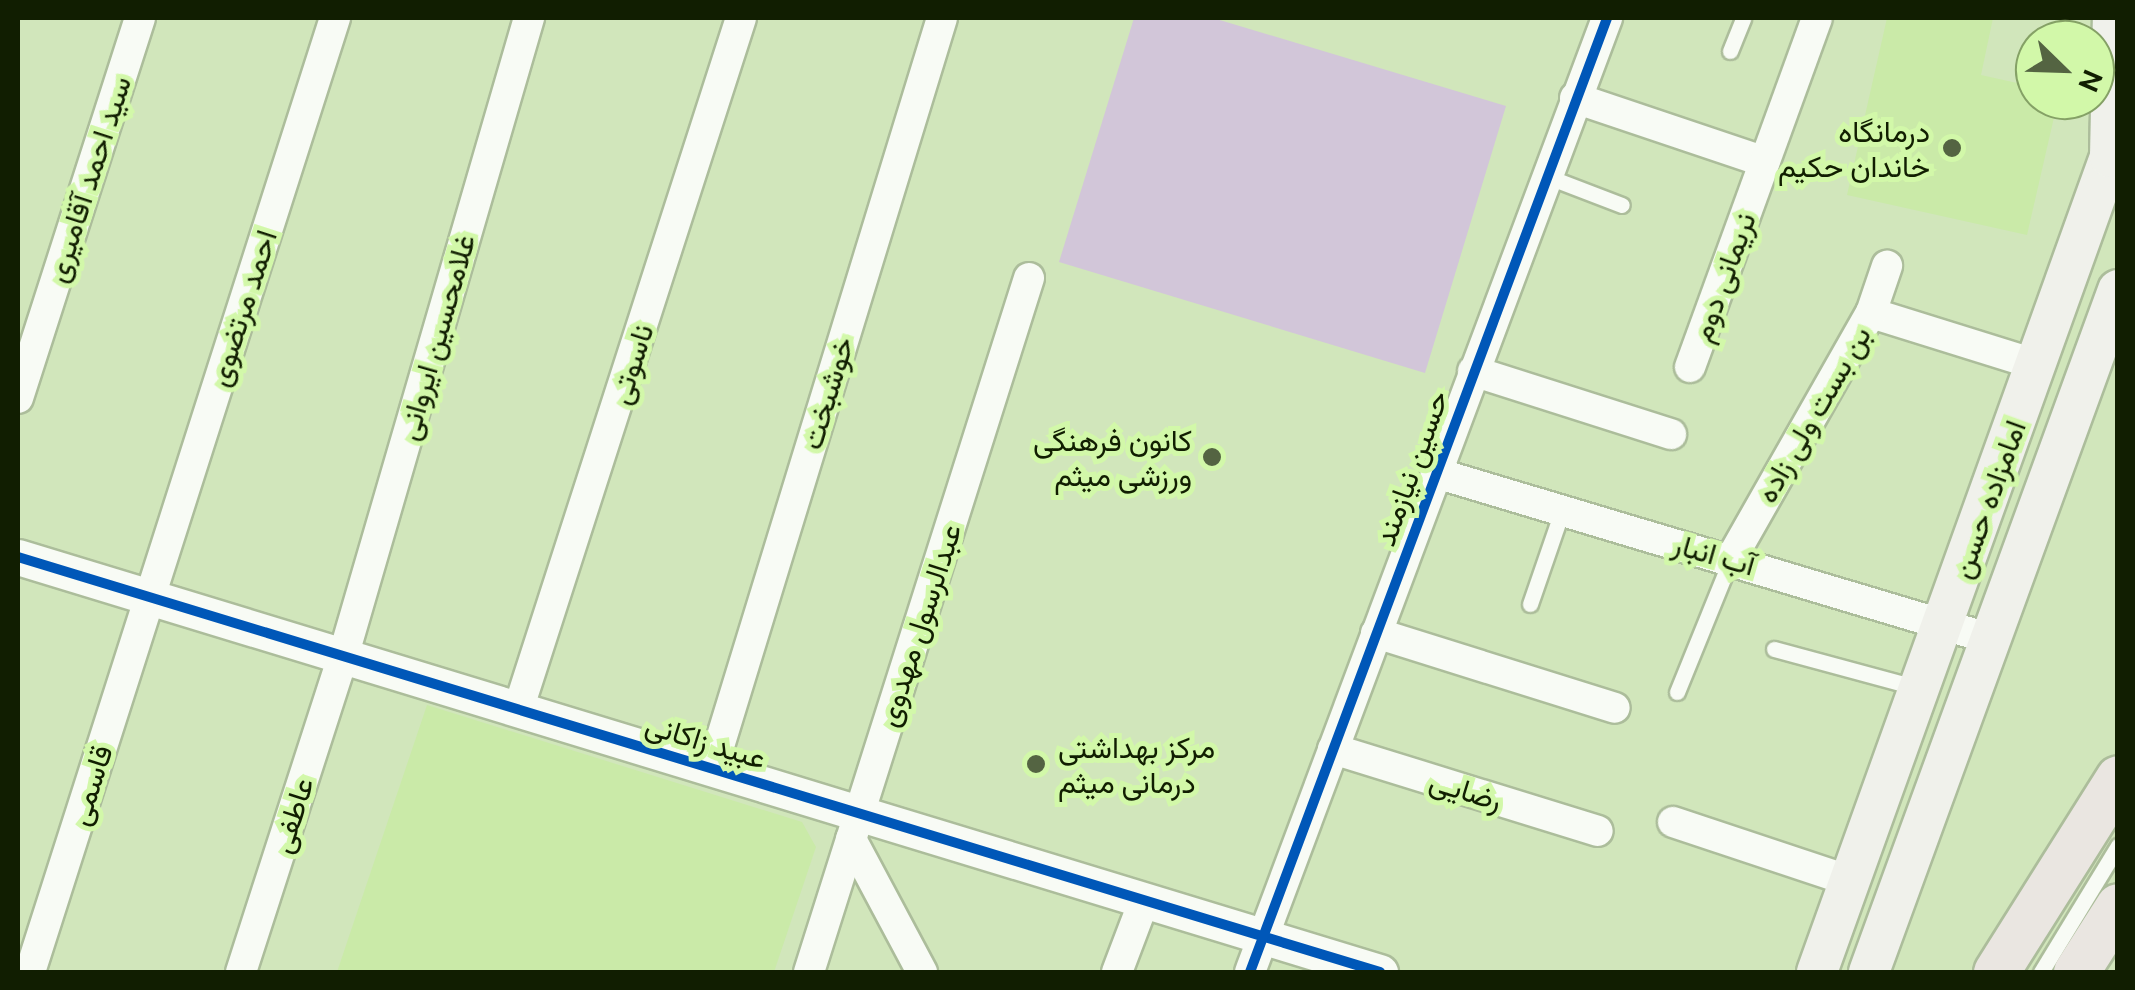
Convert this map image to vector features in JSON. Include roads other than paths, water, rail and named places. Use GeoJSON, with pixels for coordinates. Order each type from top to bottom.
{"type":"FeatureCollection","features":[{"type":"Feature","properties":{"kind":"main road","name":"امامزاده حسن"},"geometry":{"type":"LineString","coordinates":[[1817,972],[2110,157],[2113,18]]}},
{"type":"Feature","properties":{"kind":"main road","name":"امامزاده حسن"},"geometry":{"type":"LineString","coordinates":[[1870,972],[2118,290]]}},
{"type":"Feature","properties":{"kind":"main road"},"geometry":{"type":"LineString","coordinates":[[1996,972],[2118,778]]}},
{"type":"Feature","properties":{"kind":"main road"},"geometry":{"type":"LineString","coordinates":[[2076,972],[2118,906]]}},
{"type":"Feature","properties":{"kind":"street","name":"سید احمد آقامیری"},"geometry":{"type":"LineString","coordinates":[[18,398],[140,18]]}},
{"type":"Feature","properties":{"kind":"street","name":"احمد مرتضوی"},"geometry":{"type":"LineString","coordinates":[[150,598],[335,18]]}},
{"type":"Feature","properties":{"kind":"street","name":"غلامحسین ایروانی"},"geometry":{"type":"LineString","coordinates":[[344,657],[529,18]]}},
{"type":"Feature","properties":{"kind":"street","name":"ناسوتی"},"geometry":{"type":"LineString","coordinates":[[518,710],[740,18]]}},
{"type":"Feature","properties":{"kind":"street","name":"خوشبخت"},"geometry":{"type":"LineString","coordinates":[[712,769],[942,18]]}},
{"type":"Feature","properties":{"kind":"street","name":"حسین نیازمند"},"geometry":{"type":"LineString","coordinates":[[1250,972],[1608,18]]}},
{"type":"Feature","properties":{"kind":"street","name":"نریمانی دوم"},"geometry":{"type":"LineString","coordinates":[[1690,367],[1818,18]]}},
{"type":"Feature","properties":{"kind":"street"},"geometry":{"type":"LineString","coordinates":[[1575,98],[1765,162]]}},
{"type":"Feature","properties":{"kind":"street","name":"بن بست ولی زاده"},"geometry":{"type":"LineString","coordinates":[[1731,558],[1871,313],[1887,266]]}},
{"type":"Feature","properties":{"kind":"street","name":"عبدالرسول مهدوی"},"geometry":{"type":"LineString","coordinates":[[809,972],[1029,278]]}},
{"type":"Feature","properties":{"kind":"street"},"geometry":{"type":"LineString","coordinates":[[1871,313],[2038,365]]}},
{"type":"Feature","properties":{"kind":"street"},"geometry":{"type":"LineString","coordinates":[[1474,371],[1672,434]]}},
{"type":"Feature","properties":{"kind":"street","name":"آب انبار"},"geometry":{"type":"LineString","coordinates":[[1436,473],[1731,558],[1991,639]]}},
{"type":"Feature","properties":{"kind":"street","name":"عبید زاکانی"},"geometry":{"type":"LineString","coordinates":[[18,558],[712,769],[855,826],[1144,901],[1380,972]]}},
{"type":"Feature","properties":{"kind":"street","name":"قاسمی"},"geometry":{"type":"LineString","coordinates":[[30,972],[150,598]]}},
{"type":"Feature","properties":{"kind":"street"},"geometry":{"type":"LineString","coordinates":[[1376,633],[1615,708]]}},
{"type":"Feature","properties":{"kind":"street","name":"عاطفی"},"geometry":{"type":"LineString","coordinates":[[241,972],[344,657]]}},
{"type":"Feature","properties":{"kind":"street","name":"رضایی"},"geometry":{"type":"LineString","coordinates":[[1333,748],[1598,831]]}},
{"type":"Feature","properties":{"kind":"street"},"geometry":{"type":"LineString","coordinates":[[1673,822],[1850,881]]}},
{"type":"Feature","properties":{"kind":"street"},"geometry":{"type":"LineString","coordinates":[[855,826],[922,972]]}},
{"type":"Feature","properties":{"kind":"street"},"geometry":{"type":"LineString","coordinates":[[1117,972],[1144,901]]}},
{"type":"Feature","properties":{"kind":"lane"},"geometry":{"type":"LineString","coordinates":[[1730,51],[1743,18]]}},
{"type":"Feature","properties":{"kind":"lane"},"geometry":{"type":"LineString","coordinates":[[1546,176],[1622,205]]}},
{"type":"Feature","properties":{"kind":"lane"},"geometry":{"type":"LineString","coordinates":[[1530,604],[1562,510]]}},
{"type":"Feature","properties":{"kind":"lane"},"geometry":{"type":"LineString","coordinates":[[1677,692],[1731,558]]}},
{"type":"Feature","properties":{"kind":"lane"},"geometry":{"type":"LineString","coordinates":[[1774,649],[1919,688]]}},
{"type":"Feature","properties":{"kind":"lane"},"geometry":{"type":"LineString","coordinates":[[2041,972],[2118,846]]}},
{"type":"Feature","properties":{"kind":"place","name":"درمانگاه خاندان حکیم"},"geometry":{"type":"Point","coordinates":[1952,148]}},
{"type":"Feature","properties":{"kind":"place","name":"کانون فرهنگی ورزشی میثم"},"geometry":{"type":"Point","coordinates":[1212,457]}},
{"type":"Feature","properties":{"kind":"place","name":"مرکز بهداشتی درمانی میثم"},"geometry":{"type":"Point","coordinates":[1036,764]}}]}
